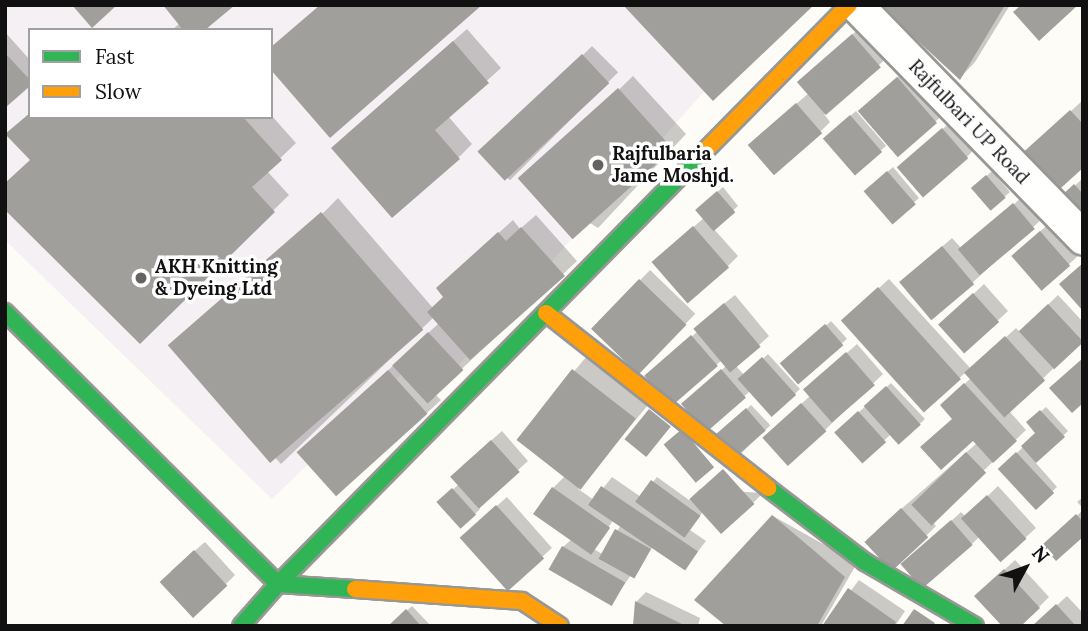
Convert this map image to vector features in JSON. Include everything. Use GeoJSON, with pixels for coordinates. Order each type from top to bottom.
{"type":"FeatureCollection","features":[{"type":"Feature","properties":{"kind":"street","name":"Rajfulbari UP Road"},"geometry":{"type":"LineString","coordinates":[[841,8],[1083,238]]}},
{"type":"Feature","properties":{"kind":"street"},"geometry":{"type":"LineString","coordinates":[[242,626],[278,584],[546,313],[841,8]]}},
{"type":"Feature","properties":{"kind":"street"},"geometry":{"type":"LineString","coordinates":[[5,312],[278,584],[522,601],[560,626]]}},
{"type":"Feature","properties":{"kind":"street"},"geometry":{"type":"LineString","coordinates":[[546,313],[670,414],[865,562],[975,626]]}},
{"type":"Feature","properties":{"kind":"shaded area"},"geometry":{"type":"Polygon","coordinates":[[[5,5],[782,5],[446,379],[422,354],[272,499],[5,240],[5,5]]]}},
{"type":"Feature","properties":{"kind":"building"},"geometry":{"type":"Polygon","coordinates":[[[72,5],[117,5],[92,28],[72,5]]]}},
{"type":"Feature","properties":{"kind":"building"},"geometry":{"type":"Polygon","coordinates":[[[163,5],[235,5],[207,28],[181,28],[163,5]]]}},
{"type":"Feature","properties":{"kind":"building"},"geometry":{"type":"Polygon","coordinates":[[[320,5],[482,5],[330,138],[273,72],[273,45],[320,5]]]}},
{"type":"Feature","properties":{"kind":"building"},"geometry":{"type":"Polygon","coordinates":[[[623,5],[814,5],[713,101],[623,5]]]}},
{"type":"Feature","properties":{"kind":"building"},"geometry":{"type":"Polygon","coordinates":[[[879,5],[1005,5],[960,80],[879,5]]]}},
{"type":"Feature","properties":{"kind":"building"},"geometry":{"type":"Polygon","coordinates":[[[1021,5],[1078,5],[1039,41],[1013,12],[1021,5]]]}},
{"type":"Feature","properties":{"kind":"building"},"geometry":{"type":"Polygon","coordinates":[[[852,34],[881,67],[826,115],[797,82],[852,34]]]}},
{"type":"Feature","properties":{"kind":"building"},"geometry":{"type":"Polygon","coordinates":[[[453,41],[489,83],[435,130],[460,159],[392,218],[331,148],[453,41]]]}},
{"type":"Feature","properties":{"kind":"building"},"geometry":{"type":"Polygon","coordinates":[[[5,53],[28,78],[28,88],[5,108],[5,53]]]}},
{"type":"Feature","properties":{"kind":"building"},"geometry":{"type":"Polygon","coordinates":[[[582,54],[609,83],[505,181],[477,152],[582,54]]]}},
{"type":"Feature","properties":{"kind":"building"},"geometry":{"type":"Polygon","coordinates":[[[897,77],[937,123],[898,157],[858,111],[897,77]]]}},
{"type":"Feature","properties":{"kind":"building","name":"Rajfulbaria Jame Moshjd."},"geometry":{"type":"Polygon","coordinates":[[[618,88],[673,149],[573,239],[518,178],[618,88]]]}},
{"type":"Feature","properties":{"kind":"building"},"geometry":{"type":"Polygon","coordinates":[[[796,103],[822,133],[774,175],[748,145],[796,103]]]}},
{"type":"Feature","properties":{"kind":"building"},"geometry":{"type":"Polygon","coordinates":[[[1070,110],[1083,124],[1083,168],[1052,196],[1018,157],[1070,110]]]}},
{"type":"Feature","properties":{"kind":"building","name":"AKH Knitting & Dyeing Ltd"},"geometry":{"type":"Polygon","coordinates":[[[28,115],[28,119],[245,119],[282,160],[252,187],[275,212],[140,344],[5,210],[5,183],[30,160],[5,134],[28,115]]]}},
{"type":"Feature","properties":{"kind":"building"},"geometry":{"type":"Polygon","coordinates":[[[850,115],[882,152],[855,176],[823,139],[850,115]]]}},
{"type":"Feature","properties":{"kind":"building"},"geometry":{"type":"Polygon","coordinates":[[[942,128],[968,158],[923,198],[897,167],[942,128]]]}},
{"type":"Feature","properties":{"kind":"building"},"geometry":{"type":"Polygon","coordinates":[[[887,171],[916,204],[892,225],[864,191],[887,171]]]}},
{"type":"Feature","properties":{"kind":"building"},"geometry":{"type":"Polygon","coordinates":[[[986,175],[1006,198],[991,211],[971,188],[986,175]]]}},
{"type":"Feature","properties":{"kind":"building"},"geometry":{"type":"Polygon","coordinates":[[[1074,184],[1083,194],[1083,223],[1060,197],[1074,184]]]}},
{"type":"Feature","properties":{"kind":"building"},"geometry":{"type":"Polygon","coordinates":[[[717,191],[735,212],[713,231],[695,210],[717,191]]]}},
{"type":"Feature","properties":{"kind":"building"},"geometry":{"type":"Polygon","coordinates":[[[1013,203],[1035,229],[980,275],[958,249],[1013,203]]]}},
{"type":"Feature","properties":{"kind":"building"},"geometry":{"type":"Polygon","coordinates":[[[321,212],[423,330],[270,463],[168,345],[321,212]]]}},
{"type":"Feature","properties":{"kind":"building"},"geometry":{"type":"Polygon","coordinates":[[[693,226],[729,268],[688,304],[651,262],[693,226]]]}},
{"type":"Feature","properties":{"kind":"building"},"geometry":{"type":"Polygon","coordinates":[[[521,227],[565,276],[470,360],[427,312],[443,297],[436,288],[498,232],[506,241],[521,227]]]}},
{"type":"Feature","properties":{"kind":"building"},"geometry":{"type":"Polygon","coordinates":[[[1040,231],[1070,266],[1041,291],[1011,256],[1040,231]]]}},
{"type":"Feature","properties":{"kind":"building"},"geometry":{"type":"Polygon","coordinates":[[[942,246],[974,284],[931,320],[899,282],[942,246]]]}},
{"type":"Feature","properties":{"kind":"building"},"geometry":{"type":"Polygon","coordinates":[[[1083,263],[1083,311],[1059,284],[1083,263]]]}},
{"type":"Feature","properties":{"kind":"building"},"geometry":{"type":"Polygon","coordinates":[[[639,279],[686,325],[639,374],[591,329],[639,279]]]}},
{"type":"Feature","properties":{"kind":"building"},"geometry":{"type":"Polygon","coordinates":[[[878,287],[961,379],[924,413],[841,320],[878,287]]]}},
{"type":"Feature","properties":{"kind":"building"},"geometry":{"type":"Polygon","coordinates":[[[973,293],[999,322],[964,353],[938,324],[973,293]]]}},
{"type":"Feature","properties":{"kind":"building"},"geometry":{"type":"Polygon","coordinates":[[[724,303],[761,347],[730,372],[693,329],[724,303]]]}},
{"type":"Feature","properties":{"kind":"building"},"geometry":{"type":"Polygon","coordinates":[[[1048,304],[1083,342],[1054,369],[1019,331],[1048,304]]]}},
{"type":"Feature","properties":{"kind":"building"},"geometry":{"type":"Polygon","coordinates":[[[825,324],[843,345],[798,384],[780,363],[825,324]]]}},
{"type":"Feature","properties":{"kind":"building"},"geometry":{"type":"Polygon","coordinates":[[[428,332],[463,370],[428,403],[392,365],[428,332]]]}},
{"type":"Feature","properties":{"kind":"building"},"geometry":{"type":"Polygon","coordinates":[[[691,335],[718,366],[671,407],[644,376],[691,335]]]}},
{"type":"Feature","properties":{"kind":"building"},"geometry":{"type":"Polygon","coordinates":[[[1005,336],[1045,381],[1004,417],[964,373],[1005,336]]]}},
{"type":"Feature","properties":{"kind":"building"},"geometry":{"type":"Polygon","coordinates":[[[846,352],[875,385],[832,423],[803,389],[846,352]]]}},
{"type":"Feature","properties":{"kind":"building"},"geometry":{"type":"Polygon","coordinates":[[[762,357],[796,395],[772,417],[737,379],[762,357]]]}},
{"type":"Feature","properties":{"kind":"building"},"geometry":{"type":"Polygon","coordinates":[[[1083,358],[1083,403],[1072,413],[1049,388],[1083,358]]]}},
{"type":"Feature","properties":{"kind":"building"},"geometry":{"type":"Polygon","coordinates":[[[572,369],[636,419],[580,490],[517,440],[572,369]]]}},
{"type":"Feature","properties":{"kind":"building"},"geometry":{"type":"Polygon","coordinates":[[[721,369],[746,398],[706,432],[681,404],[721,369]]]}},
{"type":"Feature","properties":{"kind":"building"},"geometry":{"type":"Polygon","coordinates":[[[388,370],[427,414],[336,496],[297,452],[388,370]]]}},
{"type":"Feature","properties":{"kind":"building"},"geometry":{"type":"Polygon","coordinates":[[[964,383],[1017,441],[993,463],[973,441],[941,470],[920,447],[952,419],[940,405],[964,383]]]}},
{"type":"Feature","properties":{"kind":"building"},"geometry":{"type":"Polygon","coordinates":[[[886,386],[921,425],[899,445],[864,406],[886,386]]]}},
{"type":"Feature","properties":{"kind":"building"},"geometry":{"type":"Polygon","coordinates":[[[801,403],[826,431],[788,466],[762,438],[801,403]]]}},
{"type":"Feature","properties":{"kind":"building"},"geometry":{"type":"Polygon","coordinates":[[[746,408],[766,431],[735,457],[716,434],[746,408]]]}},
{"type":"Feature","properties":{"kind":"building"},"geometry":{"type":"Polygon","coordinates":[[[649,409],[671,427],[646,457],[624,439],[649,409]]]}},
{"type":"Feature","properties":{"kind":"building"},"geometry":{"type":"Polygon","coordinates":[[[1040,410],[1065,437],[1036,463],[1021,446],[1035,433],[1026,422],[1040,410]]]}},
{"type":"Feature","properties":{"kind":"building"},"geometry":{"type":"Polygon","coordinates":[[[858,411],[886,442],[862,464],[834,432],[858,411]]]}},
{"type":"Feature","properties":{"kind":"building"},"geometry":{"type":"Polygon","coordinates":[[[682,429],[714,467],[696,483],[664,444],[682,429]]]}},
{"type":"Feature","properties":{"kind":"building"},"geometry":{"type":"Polygon","coordinates":[[[491,440],[520,472],[479,509],[450,477],[491,440]]]}},
{"type":"Feature","properties":{"kind":"building"},"geometry":{"type":"Polygon","coordinates":[[[966,452],[986,473],[931,526],[911,505],[966,452]]]}},
{"type":"Feature","properties":{"kind":"building"},"geometry":{"type":"Polygon","coordinates":[[[1016,452],[1054,493],[1036,510],[998,469],[1016,452]]]}},
{"type":"Feature","properties":{"kind":"building"},"geometry":{"type":"Polygon","coordinates":[[[723,469],[754,504],[721,534],[690,499],[723,469]]]}},
{"type":"Feature","properties":{"kind":"building"},"geometry":{"type":"Polygon","coordinates":[[[651,480],[700,516],[684,538],[635,502],[651,480]]]}},
{"type":"Feature","properties":{"kind":"building"},"geometry":{"type":"Polygon","coordinates":[[[601,486],[698,551],[685,570],[588,505],[601,486]]]}},
{"type":"Feature","properties":{"kind":"building"},"geometry":{"type":"Polygon","coordinates":[[[552,487],[610,528],[591,555],[533,514],[552,487]]]}},
{"type":"Feature","properties":{"kind":"building"},"geometry":{"type":"Polygon","coordinates":[[[452,488],[476,515],[460,529],[436,502],[452,488]]]}},
{"type":"Feature","properties":{"kind":"building"},"geometry":{"type":"Polygon","coordinates":[[[987,495],[1026,539],[1000,562],[961,518],[987,495]]]}},
{"type":"Feature","properties":{"kind":"building"},"geometry":{"type":"Polygon","coordinates":[[[496,505],[544,559],[508,591],[460,538],[496,505]]]}},
{"type":"Feature","properties":{"kind":"building"},"geometry":{"type":"Polygon","coordinates":[[[901,508],[928,537],[892,571],[864,542],[901,508]]]}},
{"type":"Feature","properties":{"kind":"building"},"geometry":{"type":"Polygon","coordinates":[[[1076,514],[1083,522],[1083,537],[1056,561],[1042,545],[1076,514]]]}},
{"type":"Feature","properties":{"kind":"building"},"geometry":{"type":"Polygon","coordinates":[[[772,515],[845,577],[817,626],[726,626],[694,600],[772,515]]]}},
{"type":"Feature","properties":{"kind":"building"},"geometry":{"type":"Polygon","coordinates":[[[951,520],[973,545],[922,589],[900,564],[951,520]]]}},
{"type":"Feature","properties":{"kind":"building"},"geometry":{"type":"Polygon","coordinates":[[[615,529],[651,549],[634,579],[599,559],[615,529]]]}},
{"type":"Feature","properties":{"kind":"building"},"geometry":{"type":"Polygon","coordinates":[[[562,546],[625,582],[612,606],[548,569],[562,546]]]}},
{"type":"Feature","properties":{"kind":"building"},"geometry":{"type":"Polygon","coordinates":[[[194,550],[227,586],[193,618],[160,582],[194,550]]]}},
{"type":"Feature","properties":{"kind":"building"},"geometry":{"type":"Polygon","coordinates":[[[1004,569],[1040,608],[1021,626],[1002,626],[974,596],[1004,569]]]}},
{"type":"Feature","properties":{"kind":"building"},"geometry":{"type":"Polygon","coordinates":[[[848,588],[896,622],[894,626],[822,626],[848,588]]]}},
{"type":"Feature","properties":{"kind":"building"},"geometry":{"type":"Polygon","coordinates":[[[635,601],[686,626],[633,626],[635,601]]]}},
{"type":"Feature","properties":{"kind":"building"},"geometry":{"type":"Polygon","coordinates":[[[1056,604],[1076,626],[1032,626],[1056,604]]]}},
{"type":"Feature","properties":{"kind":"building"},"geometry":{"type":"Polygon","coordinates":[[[406,609],[421,626],[388,626],[406,609]]]}},
{"type":"Feature","properties":{"kind":"building"},"geometry":{"type":"Polygon","coordinates":[[[914,609],[935,623],[933,626],[902,626],[914,609]]]}},
{"type":"Feature","properties":{"kind":"traffic: fast"},"geometry":{"type":"LineString","coordinates":[[241,626],[278,584],[702,154]]}},
{"type":"Feature","properties":{"kind":"traffic: fast"},"geometry":{"type":"LineString","coordinates":[[5,312],[278,584],[355,589]]}},
{"type":"Feature","properties":{"kind":"traffic: fast"},"geometry":{"type":"LineString","coordinates":[[768,488],[865,562],[975,626]]}},
{"type":"Feature","properties":{"kind":"traffic: slow"},"geometry":{"type":"LineString","coordinates":[[702,154],[849,5]]}},
{"type":"Feature","properties":{"kind":"traffic: slow"},"geometry":{"type":"LineString","coordinates":[[546,313],[768,488]]}},
{"type":"Feature","properties":{"kind":"traffic: slow"},"geometry":{"type":"LineString","coordinates":[[355,589],[522,601],[560,626]]}},
{"type":"Feature","properties":{"kind":"place","name":"Rajfulbaria Jame Moshjd."},"geometry":{"type":"Point","coordinates":[598,165]}},
{"type":"Feature","properties":{"kind":"place","name":"AKH Knitting & Dyeing Ltd"},"geometry":{"type":"Point","coordinates":[141,278]}}]}
